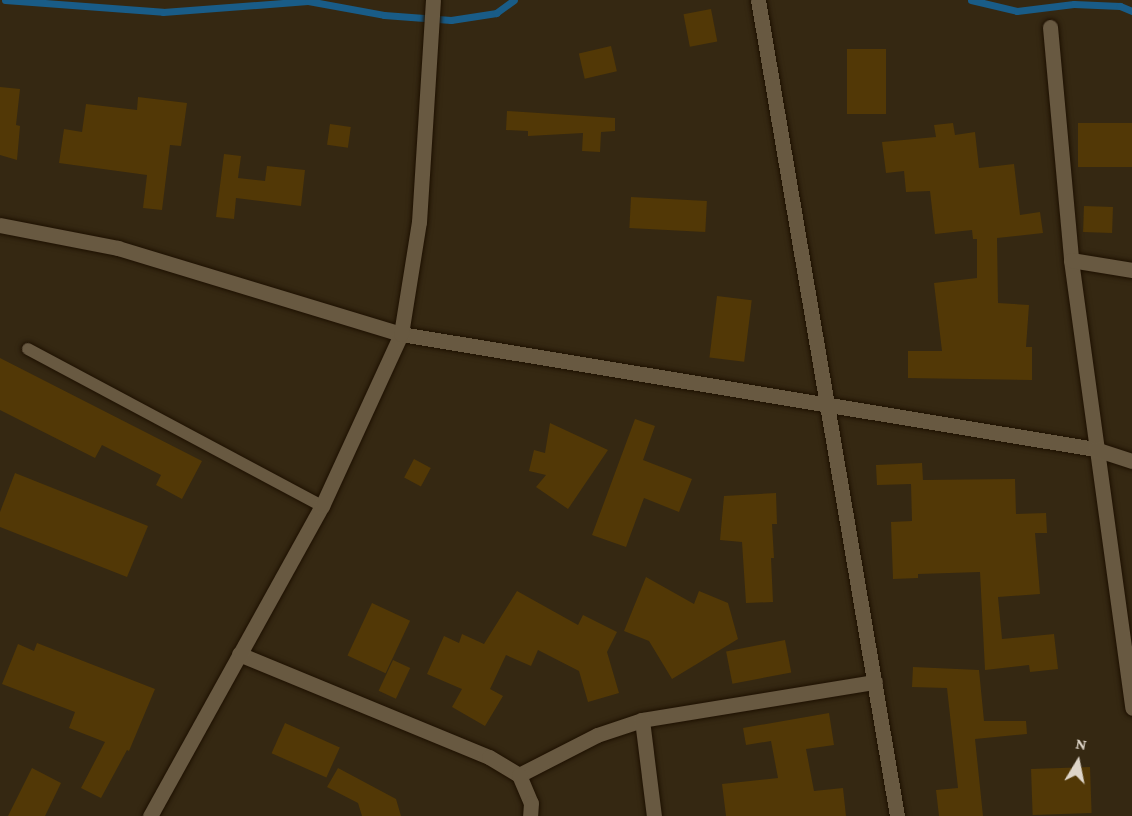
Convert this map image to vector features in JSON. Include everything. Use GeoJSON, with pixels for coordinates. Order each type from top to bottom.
{"type":"FeatureCollection","features":[{"type":"Feature","properties":{"kind":"street"},"geometry":{"type":"LineString","coordinates":[[150,816],[322,506],[401,334],[419,222],[433,0]]}},
{"type":"Feature","properties":{"kind":"street"},"geometry":{"type":"LineString","coordinates":[[758,0],[897,816]]}},
{"type":"Feature","properties":{"kind":"street"},"geometry":{"type":"LineString","coordinates":[[1050,27],[1071,260],[1132,708]]}},
{"type":"Feature","properties":{"kind":"street"},"geometry":{"type":"LineString","coordinates":[[0,225],[118,248],[401,334],[1095,449],[1132,461]]}},
{"type":"Feature","properties":{"kind":"street"},"geometry":{"type":"LineString","coordinates":[[1071,260],[1132,270]]}},
{"type":"Feature","properties":{"kind":"street"},"geometry":{"type":"LineString","coordinates":[[239,654],[489,757],[519,775],[531,803],[530,816]]}},
{"type":"Feature","properties":{"kind":"street"},"geometry":{"type":"LineString","coordinates":[[519,775],[597,735],[642,720],[874,682]]}},
{"type":"Feature","properties":{"kind":"street"},"geometry":{"type":"LineString","coordinates":[[642,720],[654,816]]}},
{"type":"Feature","properties":{"kind":"lane"},"geometry":{"type":"LineString","coordinates":[[28,349],[322,506]]}},
{"type":"Feature","properties":{"kind":"building"},"geometry":{"type":"Polygon","coordinates":[[[711,9],[717,41],[690,47],[684,14],[711,9]]]}},
{"type":"Feature","properties":{"kind":"building"},"geometry":{"type":"Polygon","coordinates":[[[611,46],[617,71],[585,79],[579,53],[611,46]]]}},
{"type":"Feature","properties":{"kind":"building"},"geometry":{"type":"Polygon","coordinates":[[[847,49],[886,49],[886,114],[847,114],[847,49]]]}},
{"type":"Feature","properties":{"kind":"building"},"geometry":{"type":"Polygon","coordinates":[[[0,87],[20,89],[16,125],[20,126],[17,160],[0,155],[0,87]]]}},
{"type":"Feature","properties":{"kind":"building"},"geometry":{"type":"Polygon","coordinates":[[[138,97],[187,103],[181,146],[170,145],[162,210],[143,208],[147,175],[59,163],[64,129],[82,132],[86,104],[137,110],[138,97]]]}},
{"type":"Feature","properties":{"kind":"building"},"geometry":{"type":"Polygon","coordinates":[[[507,111],[615,118],[615,131],[601,132],[600,152],[582,151],[583,133],[528,136],[528,131],[506,130],[507,111]]]}},
{"type":"Feature","properties":{"kind":"building"},"geometry":{"type":"Polygon","coordinates":[[[953,123],[955,135],[975,132],[979,168],[1014,164],[1020,215],[1040,212],[1043,233],[997,238],[998,303],[1029,305],[1026,347],[1032,347],[1032,380],[908,378],[908,351],[942,351],[934,283],[977,278],[977,239],[973,239],[972,230],[935,234],[930,191],[906,192],[904,171],[886,173],[882,142],[936,137],[934,125],[953,123]]]}},
{"type":"Feature","properties":{"kind":"building"},"geometry":{"type":"Polygon","coordinates":[[[1078,123],[1132,123],[1132,167],[1078,167],[1078,123]]]}},
{"type":"Feature","properties":{"kind":"building"},"geometry":{"type":"Polygon","coordinates":[[[330,124],[351,127],[348,148],[327,145],[330,124]]]}},
{"type":"Feature","properties":{"kind":"building"},"geometry":{"type":"Polygon","coordinates":[[[224,154],[241,156],[238,178],[265,181],[267,166],[305,170],[301,206],[236,198],[234,219],[216,217],[224,154]]]}},
{"type":"Feature","properties":{"kind":"building"},"geometry":{"type":"Polygon","coordinates":[[[631,197],[707,201],[705,232],[629,228],[631,197]]]}},
{"type":"Feature","properties":{"kind":"building"},"geometry":{"type":"Polygon","coordinates":[[[1084,206],[1113,207],[1112,233],[1083,232],[1084,206]]]}},
{"type":"Feature","properties":{"kind":"building"},"geometry":{"type":"Polygon","coordinates":[[[717,296],[752,300],[744,362],[709,358],[717,296]]]}},
{"type":"Feature","properties":{"kind":"building"},"geometry":{"type":"Polygon","coordinates":[[[0,358],[202,461],[182,499],[156,485],[161,475],[102,445],[95,458],[0,410],[0,358]]]}},
{"type":"Feature","properties":{"kind":"building"},"geometry":{"type":"Polygon","coordinates":[[[635,419],[655,426],[643,460],[692,479],[679,512],[644,498],[626,547],[592,535],[635,419]]]}},
{"type":"Feature","properties":{"kind":"building"},"geometry":{"type":"Polygon","coordinates":[[[550,423],[608,450],[568,509],[536,487],[546,475],[529,471],[534,450],[545,453],[550,423]]]}},
{"type":"Feature","properties":{"kind":"building"},"geometry":{"type":"Polygon","coordinates":[[[414,459],[431,468],[421,486],[404,478],[414,459]]]}},
{"type":"Feature","properties":{"kind":"building"},"geometry":{"type":"Polygon","coordinates":[[[922,463],[923,480],[1015,479],[1016,514],[1046,513],[1047,533],[1035,533],[1040,594],[998,597],[1002,639],[1054,634],[1058,669],[1030,672],[1029,665],[985,670],[980,572],[918,574],[918,578],[893,579],[891,522],[912,521],[911,484],[877,485],[876,465],[922,463]]]}},
{"type":"Feature","properties":{"kind":"building"},"geometry":{"type":"Polygon","coordinates":[[[15,473],[148,526],[127,577],[0,527],[0,512],[15,473]]]}},
{"type":"Feature","properties":{"kind":"building"},"geometry":{"type":"Polygon","coordinates":[[[776,493],[777,524],[772,524],[774,558],[771,558],[773,602],[746,603],[742,542],[720,540],[724,496],[776,493]]]}},
{"type":"Feature","properties":{"kind":"building"},"geometry":{"type":"Polygon","coordinates":[[[646,577],[694,604],[699,591],[728,603],[738,639],[672,679],[649,641],[624,631],[646,577]]]}},
{"type":"Feature","properties":{"kind":"building"},"geometry":{"type":"Polygon","coordinates":[[[517,591],[578,625],[583,615],[617,632],[607,652],[619,693],[588,702],[579,671],[538,650],[531,666],[506,655],[490,689],[503,696],[485,726],[452,707],[462,689],[427,674],[444,636],[459,643],[462,634],[484,644],[517,591]]]}},
{"type":"Feature","properties":{"kind":"building"},"geometry":{"type":"Polygon","coordinates":[[[372,603],[410,621],[386,673],[347,656],[372,603]]]}},
{"type":"Feature","properties":{"kind":"building"},"geometry":{"type":"Polygon","coordinates":[[[785,640],[791,672],[732,684],[726,651],[785,640]]]}},
{"type":"Feature","properties":{"kind":"building"},"geometry":{"type":"Polygon","coordinates":[[[37,643],[155,689],[129,751],[127,750],[101,798],[81,788],[105,742],[69,728],[75,712],[2,684],[18,644],[34,651],[37,643]]]}},
{"type":"Feature","properties":{"kind":"building"},"geometry":{"type":"Polygon","coordinates":[[[393,660],[410,668],[396,699],[379,691],[393,660]]]}},
{"type":"Feature","properties":{"kind":"building"},"geometry":{"type":"Polygon","coordinates":[[[913,667],[979,670],[984,721],[1026,721],[1027,734],[975,739],[983,816],[939,816],[936,790],[958,788],[947,688],[912,687],[913,667]]]}},
{"type":"Feature","properties":{"kind":"building"},"geometry":{"type":"Polygon","coordinates":[[[829,713],[834,745],[806,749],[814,791],[843,788],[846,816],[726,816],[722,784],[778,778],[771,741],[746,745],[743,728],[829,713]]]}},
{"type":"Feature","properties":{"kind":"building"},"geometry":{"type":"Polygon","coordinates":[[[285,723],[340,747],[326,778],[272,753],[285,723]]]}},
{"type":"Feature","properties":{"kind":"building"},"geometry":{"type":"Polygon","coordinates":[[[1090,767],[1092,813],[1033,815],[1031,769],[1090,767]]]}},
{"type":"Feature","properties":{"kind":"building"},"geometry":{"type":"Polygon","coordinates":[[[32,768],[61,783],[45,816],[8,816],[32,768]]]}},
{"type":"Feature","properties":{"kind":"building"},"geometry":{"type":"Polygon","coordinates":[[[338,768],[396,799],[401,816],[362,816],[358,803],[327,787],[338,768]]]}},
{"type":"Feature","properties":{"kind":"waterway"},"geometry":{"type":"LineString","coordinates":[[5,0],[163,12],[308,1],[384,15],[451,20],[496,13],[514,0]]}},
{"type":"Feature","properties":{"kind":"waterway"},"geometry":{"type":"LineString","coordinates":[[971,0],[1017,11],[1074,4],[1120,6],[1132,11]]}}]}
